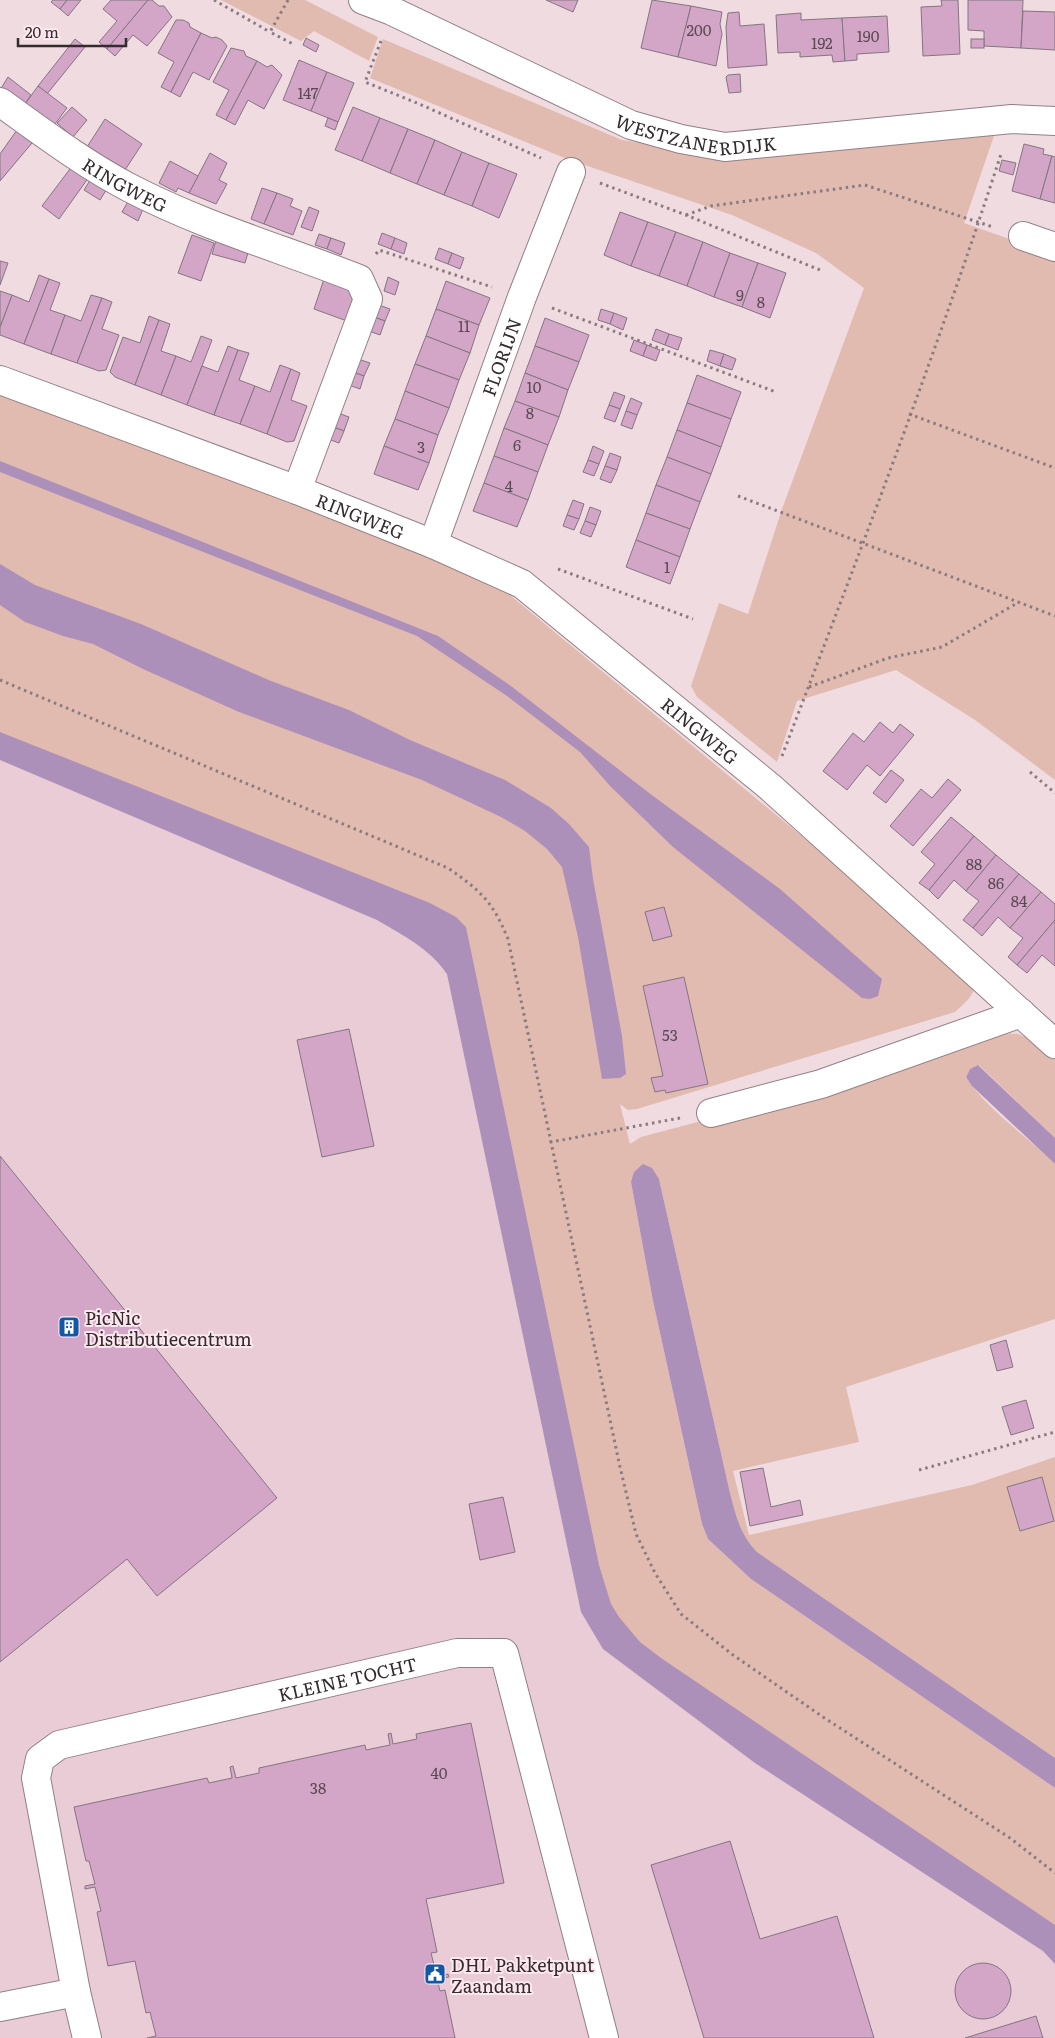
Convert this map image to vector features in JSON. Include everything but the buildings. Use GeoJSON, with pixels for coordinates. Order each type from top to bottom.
{"type":"FeatureCollection","features":[{"type":"Feature","properties":{"kind":"street","name":"WESTZANERDIJK"},"geometry":{"type":"LineString","coordinates":[[363,0],[631,125],[681,139],[725,147],[1012,119],[1055,121]]}},
{"type":"Feature","properties":{"kind":"street","name":"RINGWEG"},"geometry":{"type":"LineString","coordinates":[[0,102],[63,148],[129,187],[190,217],[360,279],[368,299],[297,490]]}},
{"type":"Feature","properties":{"kind":"street","name":"FLORIJN"},"geometry":{"type":"LineString","coordinates":[[432,544],[522,297],[571,172]]}},
{"type":"Feature","properties":{"kind":"street"},"geometry":{"type":"LineString","coordinates":[[1022,236],[1055,247]]}},
{"type":"Feature","properties":{"kind":"street","name":"RINGWEG"},"geometry":{"type":"LineString","coordinates":[[0,380],[297,490],[432,544],[522,584],[770,787],[1055,1044]]}},
{"type":"Feature","properties":{"kind":"street"},"geometry":{"type":"LineString","coordinates":[[711,1113],[821,1084],[1021,1013]]}},
{"type":"Feature","properties":{"kind":"street","name":"KLEINE TOCHT"},"geometry":{"type":"LineString","coordinates":[[87,2038],[76,1992],[36,1778],[40,1759],[59,1745],[447,1655],[504,1653],[604,2038]]}},
{"type":"Feature","properties":{"kind":"street"},"geometry":{"type":"LineString","coordinates":[[0,2007],[76,1992]]}},
{"type":"Feature","properties":{"kind":"path"},"geometry":{"type":"LineString","coordinates":[[214,0],[294,44]]}},
{"type":"Feature","properties":{"kind":"path"},"geometry":{"type":"LineString","coordinates":[[270,32],[288,0]]}},
{"type":"Feature","properties":{"kind":"path"},"geometry":{"type":"LineString","coordinates":[[770,787],[862,543],[979,222],[1002,149]]}},
{"type":"Feature","properties":{"kind":"path"},"geometry":{"type":"LineString","coordinates":[[686,215],[711,206],[865,185],[1022,236]]}},
{"type":"Feature","properties":{"kind":"path"},"geometry":{"type":"LineString","coordinates":[[360,279],[379,250],[522,297],[776,392]]}},
{"type":"Feature","properties":{"kind":"path"},"geometry":{"type":"LineString","coordinates":[[909,414],[1055,468]]}},
{"type":"Feature","properties":{"kind":"path"},"geometry":{"type":"LineString","coordinates":[[738,496],[1055,616]]}},
{"type":"Feature","properties":{"kind":"path"},"geometry":{"type":"LineString","coordinates":[[557,569],[693,619]]}},
{"type":"Feature","properties":{"kind":"path"},"geometry":{"type":"LineString","coordinates":[[808,687],[888,658],[942,648],[1020,602]]}},
{"type":"Feature","properties":{"kind":"path"},"geometry":{"type":"LineString","coordinates":[[0,680],[448,868],[477,888],[497,912],[508,939],[618,1458],[636,1534],[655,1573],[681,1614],[732,1655],[823,1717],[1010,1838],[1055,1873]]}},
{"type":"Feature","properties":{"kind":"path"},"geometry":{"type":"LineString","coordinates":[[1030,772],[1055,793]]}},
{"type":"Feature","properties":{"kind":"path"},"geometry":{"type":"LineString","coordinates":[[551,1142],[711,1113]]}},
{"type":"Feature","properties":{"kind":"path"},"geometry":{"type":"LineString","coordinates":[[919,1470],[1055,1432]]}},
{"type":"Feature","properties":{"kind":"shaded area"},"geometry":{"type":"Polygon","coordinates":[[[221,0],[305,0],[378,37],[369,61],[314,31],[301,41],[221,0]]]}},
{"type":"Feature","properties":{"kind":"shaded area"},"geometry":{"type":"Polygon","coordinates":[[[383,39],[622,140],[667,147],[995,133],[964,223],[1055,255],[1055,780],[975,720],[896,670],[797,701],[777,762],[697,697],[691,686],[719,603],[748,614],[782,509],[864,288],[816,253],[732,215],[567,159],[370,78],[383,39]]]}},
{"type":"Feature","properties":{"kind":"shaded area"},"geometry":{"type":"Polygon","coordinates":[[[0,392],[387,535],[499,586],[953,961],[976,983],[971,996],[955,1012],[637,1109],[628,1110],[620,1104],[630,1144],[641,1137],[819,1090],[988,1032],[1018,1034],[1050,1048],[1055,1053],[1055,1138],[979,1065],[970,1069],[966,1077],[996,1112],[1055,1164],[1055,1319],[846,1387],[859,1442],[733,1471],[749,1535],[972,1485],[1055,1457],[1055,1758],[757,1552],[751,1545],[739,1524],[734,1509],[659,1179],[631,1182],[653,1301],[702,1524],[708,1539],[751,1579],[1055,1788],[1055,1943],[602,1628],[446,931],[0,751],[0,392]]]}},
{"type":"Feature","properties":{"kind":"shaded area"},"geometry":{"type":"Polygon","coordinates":[[[0,461],[438,636],[511,686],[653,796],[780,889],[882,979],[878,996],[870,999],[862,998],[673,847],[611,787],[580,752],[507,696],[417,636],[0,472],[0,461]]]}},
{"type":"Feature","properties":{"kind":"shaded area"},"geometry":{"type":"Polygon","coordinates":[[[0,564],[35,585],[141,624],[271,681],[349,710],[410,740],[505,780],[551,808],[569,824],[589,847],[593,879],[622,1036],[626,1074],[620,1078],[602,1079],[578,937],[562,867],[547,849],[525,831],[501,817],[422,780],[239,712],[143,669],[93,644],[63,636],[25,622],[0,605],[0,564]]]}},
{"type":"Feature","properties":{"kind":"shaded area"},"geometry":{"type":"Polygon","coordinates":[[[0,701],[502,866],[714,1650],[1055,1937],[1055,2038],[0,2038],[0,701]]]}},
{"type":"Feature","properties":{"kind":"shaded area"},"geometry":{"type":"Polygon","coordinates":[[[0,732],[430,903],[456,917],[466,927],[599,1565],[611,1604],[619,1617],[640,1642],[661,1658],[1055,1925],[1055,1964],[1043,1951],[755,1763],[603,1649],[581,1612],[447,974],[440,965],[415,943],[377,920],[0,760],[0,732]]]}},
{"type":"Feature","properties":{"kind":"shaded area"},"geometry":{"type":"Polygon","coordinates":[[[978,1065],[1055,1138],[1055,1164],[972,1086],[966,1077],[970,1069],[978,1065]]]}},
{"type":"Feature","properties":{"kind":"shaded area"},"geometry":{"type":"Polygon","coordinates":[[[643,1164],[652,1168],[659,1179],[730,1493],[746,1538],[757,1552],[1055,1758],[1055,1788],[751,1579],[708,1539],[702,1524],[653,1301],[631,1182],[634,1172],[643,1164]]]}},
{"type":"Feature","properties":{"kind":"place","name":"PicNic Distributiecentrum"},"geometry":{"type":"Point","coordinates":[69,1327]}},
{"type":"Feature","properties":{"kind":"place","name":"DHL Pakketpunt Zaandam"},"geometry":{"type":"Point","coordinates":[435,1974]}}]}
